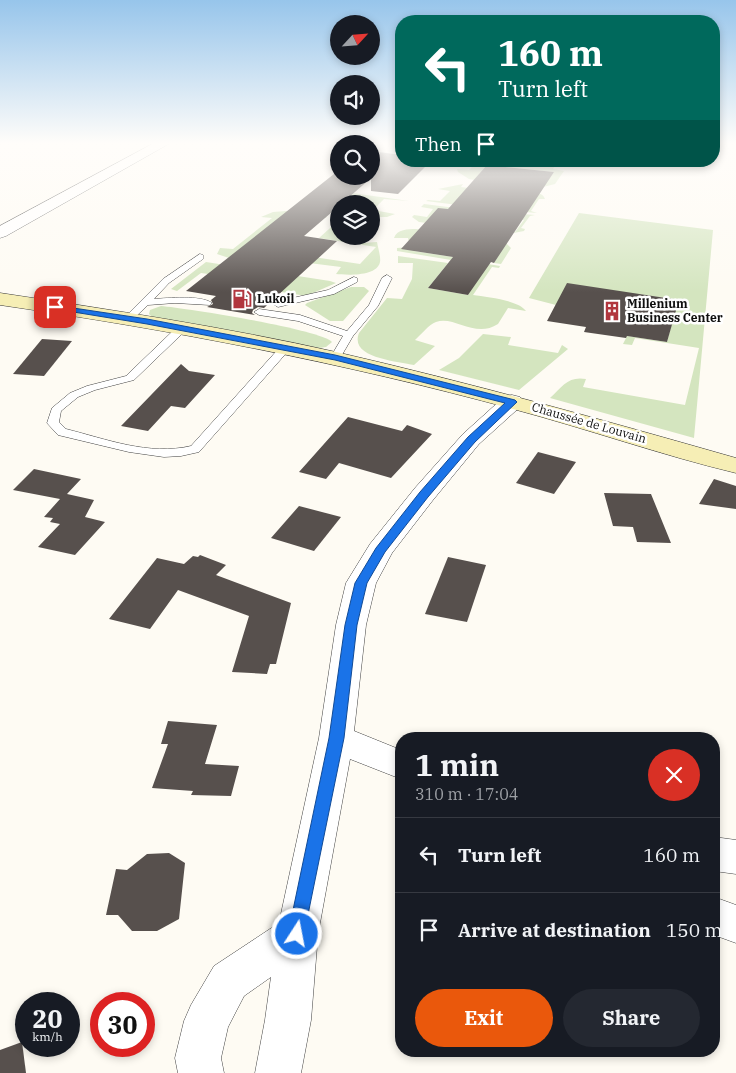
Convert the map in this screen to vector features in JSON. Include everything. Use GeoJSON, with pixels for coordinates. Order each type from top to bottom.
{"type":"FeatureCollection","features":[{"type":"Feature","properties":{"kind":"main road","name":"Chaussée de Louvain"},"geometry":{"type":"LineString","coordinates":[[0,299],[129,318],[335,358],[512,402],[736,466]]}},
{"type":"Feature","properties":{"kind":"street"},"geometry":{"type":"LineString","coordinates":[[0,233],[74,192]]}},
{"type":"Feature","properties":{"kind":"street"},"geometry":{"type":"LineString","coordinates":[[278,1073],[288,1020],[297,934],[336,738],[351,625],[361,583],[380,550],[424,494],[471,440],[512,402]]}},
{"type":"Feature","properties":{"kind":"street"},"geometry":{"type":"LineString","coordinates":[[336,738],[395,763]]}},
{"type":"Feature","properties":{"kind":"street"},"geometry":{"type":"LineString","coordinates":[[720,855],[736,857]]}},
{"type":"Feature","properties":{"kind":"street"},"geometry":{"type":"LineString","coordinates":[[720,918],[736,924]]}},
{"type":"Feature","properties":{"kind":"street"},"geometry":{"type":"LineString","coordinates":[[201,1073],[198,1058],[207,1021],[229,981],[297,934]]}},
{"type":"Feature","properties":{"kind":"lane"},"geometry":{"type":"LineString","coordinates":[[129,318],[166,281],[200,256]]}},
{"type":"Feature","properties":{"kind":"lane"},"geometry":{"type":"LineString","coordinates":[[335,358],[349,335],[373,306],[387,278]]}},
{"type":"Feature","properties":{"kind":"lane"},"geometry":{"type":"LineString","coordinates":[[349,335],[300,318],[274,304],[331,292],[354,280]]}},
{"type":"Feature","properties":{"kind":"lane"},"geometry":{"type":"LineString","coordinates":[[145,302],[217,295]]}},
{"type":"Feature","properties":{"kind":"lane"},"geometry":{"type":"LineString","coordinates":[[175,300],[207,303]]}},
{"type":"Feature","properties":{"kind":"lane"},"geometry":{"type":"LineString","coordinates":[[259,312],[300,318]]}},
{"type":"Feature","properties":{"kind":"lane"},"geometry":{"type":"LineString","coordinates":[[182,328],[130,378],[91,388],[74,395],[56,410],[54,423],[62,432],[164,454],[183,454],[195,449],[285,348]]}},
{"type":"Feature","properties":{"kind":"green space"},"geometry":{"type":"Polygon","coordinates":[[[449,192],[499,192],[528,196],[540,194],[545,199],[539,199],[531,211],[537,213],[426,201],[440,201],[449,192]]]}},
{"type":"Feature","properties":{"kind":"green space"},"geometry":{"type":"Polygon","coordinates":[[[352,193],[366,195],[350,195],[352,193]]]}},
{"type":"Feature","properties":{"kind":"green space"},"geometry":{"type":"Polygon","coordinates":[[[380,197],[409,201],[384,199],[380,203],[380,197]]]}},
{"type":"Feature","properties":{"kind":"green space"},"geometry":{"type":"Polygon","coordinates":[[[424,204],[488,212],[428,220],[515,232],[524,220],[520,219],[523,214],[535,215],[530,216],[521,228],[525,229],[524,231],[508,234],[419,222],[412,217],[414,215],[427,217],[433,209],[421,207],[424,204]]]}},
{"type":"Feature","properties":{"kind":"green space"},"geometry":{"type":"Polygon","coordinates":[[[286,211],[327,217],[229,258],[217,254],[220,248],[233,249],[272,218],[261,217],[273,212],[286,211]]]}},
{"type":"Feature","properties":{"kind":"green space"},"geometry":{"type":"Polygon","coordinates":[[[380,211],[395,214],[380,217],[380,211]]]}},
{"type":"Feature","properties":{"kind":"green space"},"geometry":{"type":"Polygon","coordinates":[[[579,213],[713,230],[694,438],[550,398],[566,383],[580,378],[586,379],[583,387],[685,405],[699,348],[635,338],[632,345],[623,344],[627,336],[667,342],[678,300],[639,294],[556,305],[529,298],[579,213]]]}},
{"type":"Feature","properties":{"kind":"green space"},"geometry":{"type":"Polygon","coordinates":[[[330,228],[330,240],[319,238],[330,228]]]}},
{"type":"Feature","properties":{"kind":"green space"},"geometry":{"type":"Polygon","coordinates":[[[416,229],[504,241],[511,248],[501,264],[494,263],[503,248],[414,251],[453,257],[451,260],[397,251],[397,248],[410,247],[408,238],[394,238],[395,235],[403,230],[416,229]]]}},
{"type":"Feature","properties":{"kind":"green space"},"geometry":{"type":"Polygon","coordinates":[[[363,245],[378,245],[380,255],[378,267],[367,273],[336,274],[341,267],[301,262],[307,256],[360,264],[376,247],[363,245]]]}},
{"type":"Feature","properties":{"kind":"green space"},"geometry":{"type":"Polygon","coordinates":[[[398,256],[448,263],[428,288],[468,295],[488,264],[500,266],[499,268],[492,267],[473,295],[516,304],[526,311],[508,308],[498,324],[489,328],[473,328],[450,321],[433,323],[415,340],[435,346],[414,365],[376,357],[361,348],[358,341],[359,333],[387,298],[402,299],[412,279],[413,263],[398,263],[398,256]]]}},
{"type":"Feature","properties":{"kind":"green space"},"geometry":{"type":"Polygon","coordinates":[[[206,262],[336,283],[306,296],[238,285],[244,279],[201,273],[177,291],[171,289],[206,262]]]}},
{"type":"Feature","properties":{"kind":"green space"},"geometry":{"type":"Polygon","coordinates":[[[351,287],[364,287],[369,291],[343,321],[330,321],[305,305],[307,303],[351,287]]]}},
{"type":"Feature","properties":{"kind":"green space"},"geometry":{"type":"Polygon","coordinates":[[[161,306],[279,325],[304,331],[332,342],[326,347],[319,348],[152,317],[149,314],[150,310],[161,306]]]}},
{"type":"Feature","properties":{"kind":"green space"},"geometry":{"type":"Polygon","coordinates":[[[483,334],[511,337],[508,345],[558,353],[562,345],[568,349],[519,390],[439,370],[459,358],[483,334]]]}},
{"type":"Feature","properties":{"kind":"building"},"geometry":{"type":"Polygon","coordinates":[[[311,192],[355,192],[351,195],[330,195],[330,214],[304,236],[330,240],[330,245],[333,245],[264,308],[258,307],[253,310],[252,313],[255,315],[207,307],[213,304],[211,300],[216,296],[186,291],[311,192]]]}},
{"type":"Feature","properties":{"kind":"building"},"geometry":{"type":"Polygon","coordinates":[[[381,192],[400,192],[398,194],[381,192]]]}},
{"type":"Feature","properties":{"kind":"building"},"geometry":{"type":"Polygon","coordinates":[[[463,192],[541,192],[494,263],[491,262],[468,295],[428,288],[453,257],[401,249],[438,208],[448,209],[463,192]]]}},
{"type":"Feature","properties":{"kind":"building","name":"Millenium Business Center"},"geometry":{"type":"Polygon","coordinates":[[[567,283],[679,300],[667,342],[584,332],[586,327],[547,321],[567,283]]]}},
{"type":"Feature","properties":{"kind":"building"},"geometry":{"type":"Polygon","coordinates":[[[42,339],[72,341],[44,376],[13,374],[42,339]]]}},
{"type":"Feature","properties":{"kind":"building"},"geometry":{"type":"Polygon","coordinates":[[[181,364],[189,371],[215,375],[185,408],[171,406],[148,431],[121,426],[181,364]]]}},
{"type":"Feature","properties":{"kind":"building"},"geometry":{"type":"Polygon","coordinates":[[[348,417],[402,431],[407,425],[432,434],[391,478],[339,463],[326,479],[299,472],[348,417]]]}},
{"type":"Feature","properties":{"kind":"building"},"geometry":{"type":"Polygon","coordinates":[[[538,452],[576,462],[554,494],[516,483],[538,452]]]}},
{"type":"Feature","properties":{"kind":"building"},"geometry":{"type":"Polygon","coordinates":[[[34,469],[81,479],[67,494],[94,500],[85,517],[105,522],[75,555],[38,547],[60,524],[50,522],[53,518],[44,517],[60,499],[13,490],[34,469]]]}},
{"type":"Feature","properties":{"kind":"building"},"geometry":{"type":"Polygon","coordinates":[[[714,479],[736,486],[736,509],[699,504],[714,479]]]}},
{"type":"Feature","properties":{"kind":"building"},"geometry":{"type":"Polygon","coordinates":[[[604,493],[651,494],[671,543],[637,542],[633,527],[613,526],[604,493]]]}},
{"type":"Feature","properties":{"kind":"building"},"geometry":{"type":"Polygon","coordinates":[[[299,506],[341,517],[314,551],[271,538],[299,506]]]}},
{"type":"Feature","properties":{"kind":"building"},"geometry":{"type":"Polygon","coordinates":[[[200,555],[226,565],[216,575],[291,603],[276,664],[270,664],[267,674],[232,672],[249,616],[178,590],[150,629],[109,619],[157,558],[184,564],[193,556],[198,557],[200,555]]]}},
{"type":"Feature","properties":{"kind":"building"},"geometry":{"type":"Polygon","coordinates":[[[448,557],[486,565],[467,622],[425,614],[448,557]]]}},
{"type":"Feature","properties":{"kind":"building"},"geometry":{"type":"Polygon","coordinates":[[[168,721],[217,725],[205,764],[239,766],[231,796],[191,795],[193,791],[152,788],[168,744],[161,744],[168,721]]]}},
{"type":"Feature","properties":{"kind":"building"},"geometry":{"type":"Polygon","coordinates":[[[169,853],[185,863],[179,919],[157,931],[132,931],[118,915],[106,915],[116,869],[127,870],[147,854],[169,853]]]}},
{"type":"Feature","properties":{"kind":"building"},"geometry":{"type":"Polygon","coordinates":[[[15,1045],[15,1057],[24,1057],[26,1073],[0,1073],[0,1050],[15,1045]]]}},
{"type":"Feature","properties":{"kind":"place","name":"Lukoil"},"geometry":{"type":"Point","coordinates":[242,299]}},
{"type":"Feature","properties":{"kind":"place","name":"Millenium Business Center"},"geometry":{"type":"Point","coordinates":[612,311]}},
{"type":"Feature","properties":{"kind":"route"},"geometry":{"type":"LineString","coordinates":[[55,307],[147,321],[335,358],[512,402],[471,440],[424,494],[380,550],[361,583],[351,625],[336,738],[297,934]]}}]}
